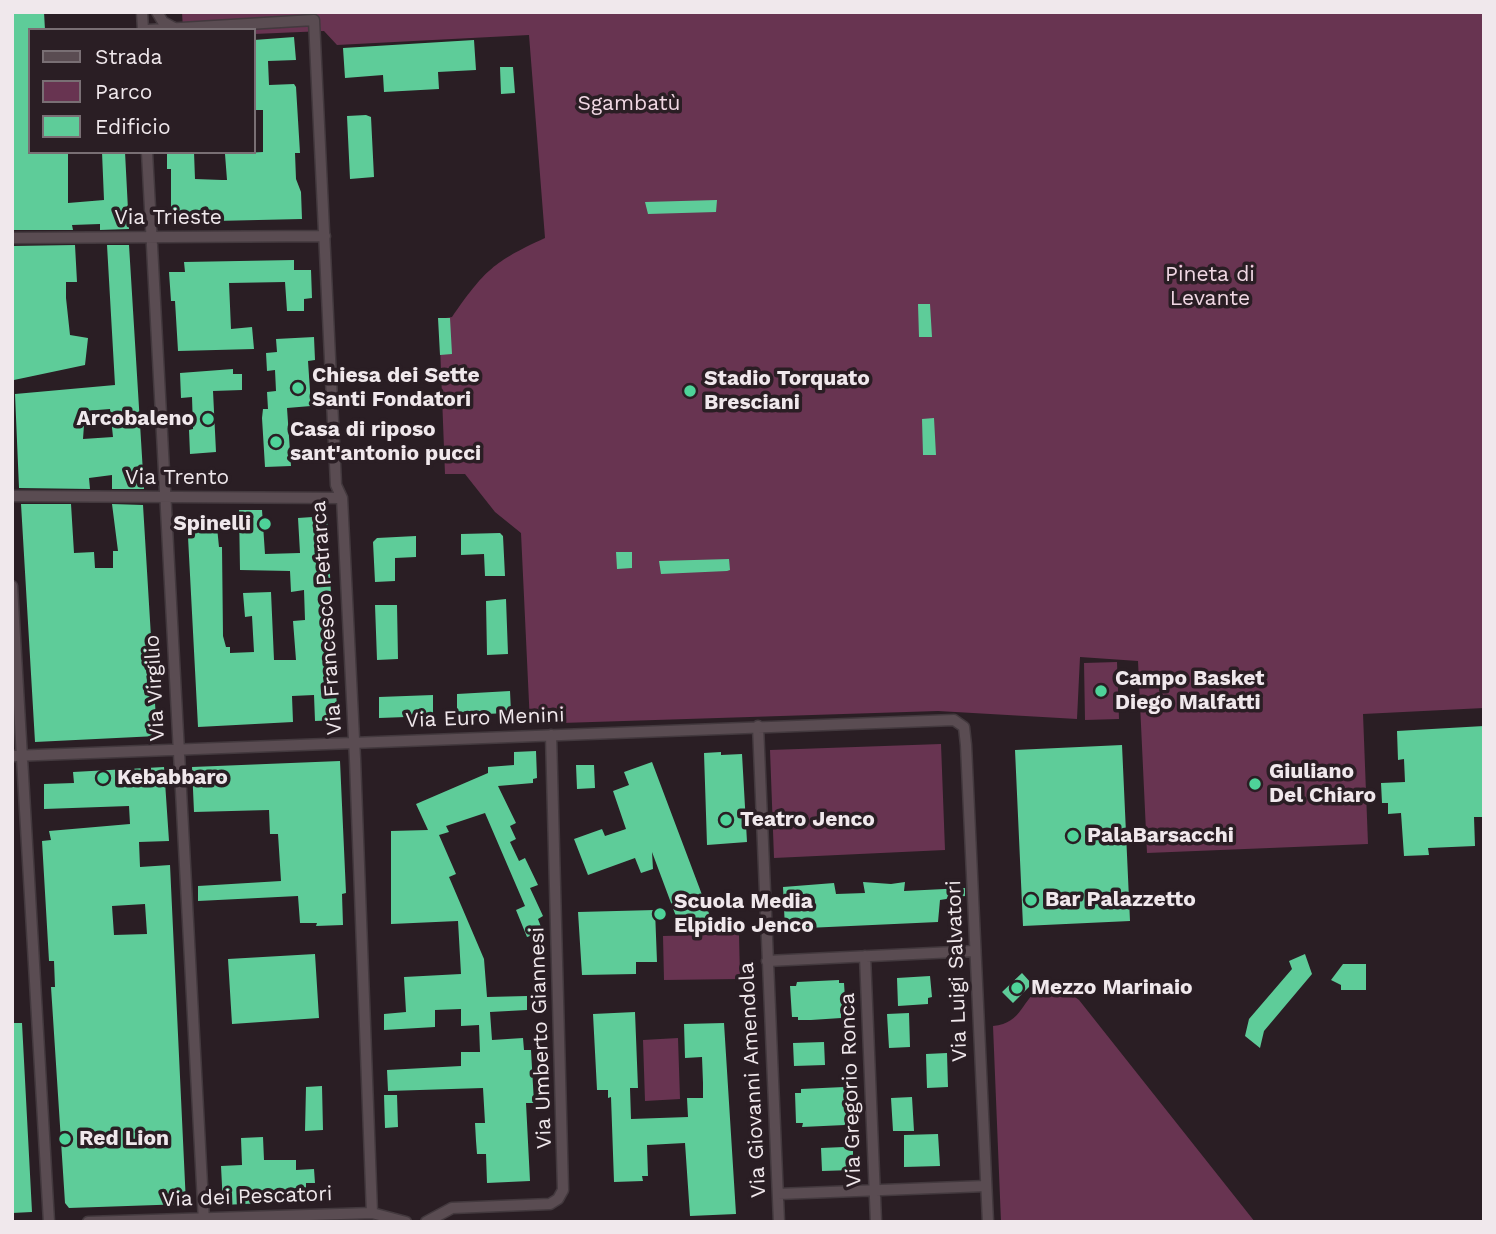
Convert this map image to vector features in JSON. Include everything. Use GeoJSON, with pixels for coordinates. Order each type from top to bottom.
{"type":"FeatureCollection","features":[{"type":"Feature","properties":{"kind":"street"},"geometry":{"type":"LineString","coordinates":[[157,12],[163,22],[174,28]]}},
{"type":"Feature","properties":{"kind":"street","name":"Via Francesco Petrarca"},"geometry":{"type":"LineString","coordinates":[[174,28],[314,20],[336,485],[342,498],[372,1213]]}},
{"type":"Feature","properties":{"kind":"street","name":"Via Virgilio"},"geometry":{"type":"LineString","coordinates":[[148,154],[204,1219]]}},
{"type":"Feature","properties":{"kind":"street","name":"Via Trieste"},"geometry":{"type":"LineString","coordinates":[[12,238],[325,236]]}},
{"type":"Feature","properties":{"kind":"street","name":"Via Trento"},"geometry":{"type":"LineString","coordinates":[[12,496],[342,498]]}},
{"type":"Feature","properties":{"kind":"street"},"geometry":{"type":"LineString","coordinates":[[12,586],[17,756],[49,1222]]}},
{"type":"Feature","properties":{"kind":"street","name":"Via Euro Menini"},"geometry":{"type":"LineString","coordinates":[[17,756],[942,718],[958,722]]}},
{"type":"Feature","properties":{"kind":"street","name":"Via Luigi Salvatori"},"geometry":{"type":"LineString","coordinates":[[958,722],[964,727],[966,745],[988,1222]]}},
{"type":"Feature","properties":{"kind":"street","name":"Via Giovanni Amendola"},"geometry":{"type":"LineString","coordinates":[[758,726],[779,1222]]}},
{"type":"Feature","properties":{"kind":"street","name":"Via Umberto Giannesi"},"geometry":{"type":"LineString","coordinates":[[426,1222],[452,1208],[550,1204],[558,1199],[563,1190],[551,735]]}},
{"type":"Feature","properties":{"kind":"street"},"geometry":{"type":"LineString","coordinates":[[767,961],[975,951]]}},
{"type":"Feature","properties":{"kind":"street","name":"Via Gregorio Ronca"},"geometry":{"type":"LineString","coordinates":[[865,956],[876,1222]]}},
{"type":"Feature","properties":{"kind":"street"},"geometry":{"type":"LineString","coordinates":[[778,1194],[986,1186]]}},
{"type":"Feature","properties":{"kind":"street","name":"Via dei Pescatori"},"geometry":{"type":"LineString","coordinates":[[88,1222],[372,1213],[406,1222]]}},
{"type":"Feature","properties":{"kind":"green space","name":"Pineta di Levante"},"geometry":{"type":"Polygon","coordinates":[[[182,12],[1484,12],[1484,708],[1363,714],[1368,844],[1147,853],[1138,661],[1080,657],[1077,719],[938,711],[530,724],[521,533],[495,512],[465,474],[445,474],[439,319],[452,317],[473,288],[501,261],[545,238],[529,35],[337,45],[324,31],[256,34],[256,28],[183,28],[182,12]]]}},
{"type":"Feature","properties":{"kind":"green space","name":"Campo Basket Diego Malfatti"},"geometry":{"type":"Polygon","coordinates":[[[1117,662],[1119,719],[1085,720],[1084,663],[1117,662]]]}},
{"type":"Feature","properties":{"kind":"green space"},"geometry":{"type":"Polygon","coordinates":[[[941,744],[945,850],[774,858],[770,750],[941,744]]]}},
{"type":"Feature","properties":{"kind":"green space"},"geometry":{"type":"Polygon","coordinates":[[[739,934],[740,979],[664,980],[663,936],[739,934]]]}},
{"type":"Feature","properties":{"kind":"green space"},"geometry":{"type":"Polygon","coordinates":[[[1044,986],[1067,991],[1079,1000],[1255,1222],[1001,1222],[993,1026],[1011,1020],[1030,997],[1044,986]]]}},
{"type":"Feature","properties":{"kind":"green space"},"geometry":{"type":"Polygon","coordinates":[[[678,1038],[680,1099],[645,1101],[643,1040],[678,1038]]]}},
{"type":"Feature","properties":{"kind":"building"},"geometry":{"type":"Polygon","coordinates":[[[12,12],[44,12],[45,28],[28,28],[28,154],[68,154],[68,203],[104,200],[102,154],[125,154],[129,229],[100,230],[100,224],[72,225],[73,230],[12,230],[12,12]]]}},
{"type":"Feature","properties":{"kind":"building"},"geometry":{"type":"Polygon","coordinates":[[[294,37],[296,60],[268,61],[269,85],[294,84],[296,87],[300,153],[295,153],[296,179],[301,192],[302,219],[171,222],[171,169],[167,169],[167,154],[194,154],[195,179],[227,180],[225,154],[263,152],[263,110],[256,110],[256,40],[294,37]]]}},
{"type":"Feature","properties":{"kind":"building"},"geometry":{"type":"Polygon","coordinates":[[[474,40],[476,70],[438,72],[439,89],[384,92],[383,75],[345,78],[343,48],[474,40]]]}},
{"type":"Feature","properties":{"kind":"building"},"geometry":{"type":"Polygon","coordinates":[[[500,67],[513,67],[515,93],[501,94],[500,67]]]}},
{"type":"Feature","properties":{"kind":"building"},"geometry":{"type":"Polygon","coordinates":[[[347,116],[371,117],[374,177],[350,179],[347,116]]]}},
{"type":"Feature","properties":{"kind":"building"},"geometry":{"type":"Polygon","coordinates":[[[717,200],[716,212],[648,214],[645,202],[717,200]]]}},
{"type":"Feature","properties":{"kind":"building"},"geometry":{"type":"Polygon","coordinates":[[[75,245],[77,282],[66,282],[66,298],[70,335],[88,338],[85,365],[14,380],[12,246],[75,245]]]}},
{"type":"Feature","properties":{"kind":"building"},"geometry":{"type":"Polygon","coordinates":[[[107,245],[129,245],[144,489],[112,489],[112,475],[89,478],[90,489],[19,488],[15,394],[115,385],[107,245]],[[110,409],[85,411],[83,439],[113,437],[110,409]]]}},
{"type":"Feature","properties":{"kind":"building"},"geometry":{"type":"Polygon","coordinates":[[[294,260],[294,270],[311,270],[312,298],[304,299],[304,311],[287,311],[285,282],[229,283],[231,329],[252,327],[254,349],[178,351],[175,301],[171,301],[169,272],[185,272],[184,262],[294,260]]]}},
{"type":"Feature","properties":{"kind":"building"},"geometry":{"type":"Polygon","coordinates":[[[918,304],[930,304],[932,337],[919,337],[918,304]]]}},
{"type":"Feature","properties":{"kind":"building"},"geometry":{"type":"Polygon","coordinates":[[[438,318],[450,318],[452,354],[440,355],[438,318]]]}},
{"type":"Feature","properties":{"kind":"building"},"geometry":{"type":"Polygon","coordinates":[[[314,337],[315,360],[308,361],[311,406],[287,408],[291,466],[265,467],[263,409],[268,409],[267,392],[276,391],[275,370],[267,371],[266,353],[277,352],[276,339],[314,337]]]}},
{"type":"Feature","properties":{"kind":"building"},"geometry":{"type":"Polygon","coordinates":[[[233,369],[233,374],[242,374],[242,390],[213,391],[216,452],[190,454],[189,430],[193,429],[192,397],[181,398],[180,373],[233,369]]]}},
{"type":"Feature","properties":{"kind":"building"},"geometry":{"type":"Polygon","coordinates":[[[934,418],[936,455],[923,455],[922,419],[934,418]]]}},
{"type":"Feature","properties":{"kind":"building"},"geometry":{"type":"Polygon","coordinates":[[[21,504],[71,504],[74,553],[94,552],[95,568],[113,568],[113,551],[118,551],[112,504],[143,505],[157,736],[35,742],[21,504]]]}},
{"type":"Feature","properties":{"kind":"building"},"geometry":{"type":"Polygon","coordinates":[[[239,510],[262,510],[265,554],[300,553],[298,518],[327,516],[334,653],[326,653],[329,694],[336,693],[338,720],[315,721],[314,695],[292,696],[293,722],[198,727],[187,518],[216,517],[219,547],[222,547],[223,636],[226,647],[230,647],[230,653],[254,652],[252,616],[245,617],[243,593],[271,592],[274,660],[296,660],[293,621],[305,620],[304,590],[291,592],[290,571],[240,570],[239,510]]]}},
{"type":"Feature","properties":{"kind":"building"},"geometry":{"type":"Polygon","coordinates":[[[500,533],[503,536],[505,576],[485,576],[484,554],[461,555],[461,534],[500,533]]]}},
{"type":"Feature","properties":{"kind":"building"},"geometry":{"type":"Polygon","coordinates":[[[416,536],[416,557],[395,558],[395,581],[375,582],[373,542],[377,538],[416,536]]]}},
{"type":"Feature","properties":{"kind":"building"},"geometry":{"type":"Polygon","coordinates":[[[616,552],[632,552],[632,568],[617,569],[616,552]]]}},
{"type":"Feature","properties":{"kind":"building"},"geometry":{"type":"Polygon","coordinates":[[[729,559],[730,570],[727,571],[661,574],[659,561],[729,559]]]}},
{"type":"Feature","properties":{"kind":"building"},"geometry":{"type":"Polygon","coordinates":[[[506,599],[508,654],[487,655],[486,601],[506,599]]]}},
{"type":"Feature","properties":{"kind":"building"},"geometry":{"type":"Polygon","coordinates":[[[375,605],[397,605],[398,659],[377,660],[375,605]]]}},
{"type":"Feature","properties":{"kind":"building"},"geometry":{"type":"Polygon","coordinates":[[[510,691],[511,713],[457,715],[457,694],[510,691]]]}},
{"type":"Feature","properties":{"kind":"building"},"geometry":{"type":"Polygon","coordinates":[[[433,695],[433,716],[379,718],[379,697],[433,695]]]}},
{"type":"Feature","properties":{"kind":"building"},"geometry":{"type":"Polygon","coordinates":[[[1484,726],[1484,817],[1474,817],[1475,846],[1428,848],[1429,855],[1404,856],[1401,813],[1388,814],[1388,803],[1382,803],[1381,783],[1405,782],[1404,759],[1398,760],[1397,731],[1484,726]]]}},
{"type":"Feature","properties":{"kind":"building","name":"PalaBarsacchi"},"geometry":{"type":"Polygon","coordinates":[[[1122,745],[1130,921],[1023,926],[1015,750],[1122,745]]]}},
{"type":"Feature","properties":{"kind":"building"},"geometry":{"type":"Polygon","coordinates":[[[536,751],[537,778],[533,779],[533,783],[498,786],[516,823],[510,826],[516,839],[510,842],[519,861],[525,858],[538,885],[530,888],[543,916],[538,919],[543,932],[527,937],[516,910],[525,906],[485,813],[446,826],[449,832],[439,835],[456,874],[449,877],[484,959],[487,997],[527,996],[527,1010],[490,1012],[492,1040],[523,1038],[524,1050],[531,1050],[534,1103],[526,1103],[530,1181],[487,1183],[486,1154],[477,1154],[475,1123],[485,1123],[483,1088],[388,1091],[387,1070],[461,1066],[461,1052],[480,1052],[479,1025],[461,1026],[461,1009],[435,1010],[435,1027],[384,1030],[384,1014],[406,1012],[404,977],[461,974],[458,921],[391,924],[391,831],[428,830],[416,804],[488,773],[488,767],[514,765],[514,752],[536,751]]]}},
{"type":"Feature","properties":{"kind":"building","name":"Teatro Jenco"},"geometry":{"type":"Polygon","coordinates":[[[721,752],[721,755],[742,754],[747,842],[707,845],[704,753],[721,752]]]}},
{"type":"Feature","properties":{"kind":"building"},"geometry":{"type":"Polygon","coordinates":[[[340,761],[346,893],[342,894],[343,925],[316,926],[317,923],[300,923],[298,896],[198,901],[198,886],[281,881],[278,834],[270,834],[269,810],[194,812],[192,767],[340,761]]]}},
{"type":"Feature","properties":{"kind":"building"},"geometry":{"type":"Polygon","coordinates":[[[652,762],[710,916],[695,921],[692,914],[677,919],[652,852],[653,869],[641,873],[635,858],[588,875],[574,839],[602,829],[605,836],[626,829],[613,791],[629,785],[624,772],[652,762]]]}},
{"type":"Feature","properties":{"kind":"building"},"geometry":{"type":"Polygon","coordinates":[[[576,765],[594,765],[595,788],[577,789],[576,765]]]}},
{"type":"Feature","properties":{"kind":"building"},"geometry":{"type":"Polygon","coordinates":[[[164,767],[169,841],[139,842],[140,867],[170,865],[186,1204],[69,1208],[65,1203],[51,987],[55,987],[54,961],[49,961],[42,841],[51,840],[49,831],[130,824],[129,806],[44,809],[44,784],[74,783],[73,772],[164,767]],[[145,904],[112,906],[114,935],[147,934],[145,904]]]}},
{"type":"Feature","properties":{"kind":"building"},"geometry":{"type":"Polygon","coordinates":[[[863,882],[905,882],[904,891],[965,888],[965,896],[940,900],[938,922],[785,929],[783,887],[834,883],[836,894],[865,893],[863,882]]]}},
{"type":"Feature","properties":{"kind":"building"},"geometry":{"type":"Polygon","coordinates":[[[655,910],[657,962],[636,962],[636,974],[582,975],[578,912],[655,910]]]}},
{"type":"Feature","properties":{"kind":"building"},"geometry":{"type":"Polygon","coordinates":[[[315,954],[319,1018],[232,1024],[228,959],[315,954]]]}},
{"type":"Feature","properties":{"kind":"building"},"geometry":{"type":"Polygon","coordinates":[[[1305,954],[1312,974],[1264,1031],[1260,1048],[1245,1036],[1249,1019],[1292,969],[1289,961],[1305,954]]]}},
{"type":"Feature","properties":{"kind":"building"},"geometry":{"type":"Polygon","coordinates":[[[1343,964],[1366,964],[1366,990],[1341,990],[1341,985],[1331,980],[1343,964]]]}},
{"type":"Feature","properties":{"kind":"building","name":"Mezzo Marinaio"},"geometry":{"type":"Polygon","coordinates":[[[1022,973],[1032,984],[1013,1003],[1002,992],[1022,973]]]}},
{"type":"Feature","properties":{"kind":"building"},"geometry":{"type":"Polygon","coordinates":[[[930,976],[932,997],[928,998],[928,1004],[898,1006],[897,978],[930,976]]]}},
{"type":"Feature","properties":{"kind":"building"},"geometry":{"type":"Polygon","coordinates":[[[839,980],[839,983],[844,983],[846,1014],[841,1014],[841,1018],[798,1020],[798,1017],[792,1017],[790,986],[796,986],[797,982],[839,980]]]}},
{"type":"Feature","properties":{"kind":"building"},"geometry":{"type":"Polygon","coordinates":[[[635,1012],[638,1088],[630,1088],[631,1119],[688,1117],[687,1098],[703,1098],[702,1057],[685,1058],[684,1024],[724,1023],[736,1214],[690,1216],[685,1143],[647,1145],[648,1176],[642,1176],[643,1181],[614,1182],[611,1097],[608,1098],[608,1090],[597,1090],[593,1014],[635,1012]]]}},
{"type":"Feature","properties":{"kind":"building"},"geometry":{"type":"Polygon","coordinates":[[[909,1013],[910,1047],[889,1048],[887,1014],[909,1013]]]}},
{"type":"Feature","properties":{"kind":"building"},"geometry":{"type":"Polygon","coordinates":[[[12,1023],[22,1023],[32,1212],[12,1213],[12,1023]]]}},
{"type":"Feature","properties":{"kind":"building"},"geometry":{"type":"Polygon","coordinates":[[[824,1042],[825,1065],[794,1066],[793,1043],[824,1042]]]}},
{"type":"Feature","properties":{"kind":"building"},"geometry":{"type":"Polygon","coordinates":[[[947,1053],[948,1087],[927,1088],[926,1054],[947,1053]]]}},
{"type":"Feature","properties":{"kind":"building"},"geometry":{"type":"Polygon","coordinates":[[[322,1086],[323,1130],[305,1131],[306,1087],[322,1086]]]}},
{"type":"Feature","properties":{"kind":"building"},"geometry":{"type":"Polygon","coordinates":[[[844,1087],[844,1090],[849,1090],[850,1121],[845,1121],[845,1125],[802,1127],[803,1123],[796,1123],[795,1093],[801,1093],[801,1089],[844,1087]]]}},
{"type":"Feature","properties":{"kind":"building"},"geometry":{"type":"Polygon","coordinates":[[[384,1095],[397,1095],[398,1127],[385,1128],[384,1095]]]}},
{"type":"Feature","properties":{"kind":"building"},"geometry":{"type":"Polygon","coordinates":[[[912,1097],[914,1131],[893,1131],[891,1098],[912,1097]]]}},
{"type":"Feature","properties":{"kind":"building"},"geometry":{"type":"Polygon","coordinates":[[[938,1134],[940,1166],[904,1167],[904,1135],[938,1134]]]}},
{"type":"Feature","properties":{"kind":"building"},"geometry":{"type":"Polygon","coordinates":[[[263,1137],[264,1160],[296,1160],[296,1170],[314,1169],[315,1183],[306,1183],[306,1201],[223,1205],[221,1166],[242,1165],[241,1138],[263,1137]]]}},
{"type":"Feature","properties":{"kind":"building"},"geometry":{"type":"Polygon","coordinates":[[[853,1147],[853,1170],[822,1171],[821,1148],[853,1147]]]}},
{"type":"Feature","properties":{"kind":"place","name":"Chiesa dei Sette Santi Fondatori"},"geometry":{"type":"Point","coordinates":[298,388]}},
{"type":"Feature","properties":{"kind":"place","name":"Stadio Torquato Bresciani"},"geometry":{"type":"Point","coordinates":[690,391]}},
{"type":"Feature","properties":{"kind":"place","name":"Arcobaleno"},"geometry":{"type":"Point","coordinates":[208,419]}},
{"type":"Feature","properties":{"kind":"place","name":"Casa di riposo sant'antonio pucci"},"geometry":{"type":"Point","coordinates":[276,442]}},
{"type":"Feature","properties":{"kind":"place","name":"Spinelli"},"geometry":{"type":"Point","coordinates":[265,524]}},
{"type":"Feature","properties":{"kind":"place","name":"Campo Basket Diego Malfatti"},"geometry":{"type":"Point","coordinates":[1101,691]}},
{"type":"Feature","properties":{"kind":"place","name":"Kebabbaro"},"geometry":{"type":"Point","coordinates":[103,778]}},
{"type":"Feature","properties":{"kind":"place","name":"Giuliano Del Chiaro"},"geometry":{"type":"Point","coordinates":[1255,784]}},
{"type":"Feature","properties":{"kind":"place","name":"Teatro Jenco"},"geometry":{"type":"Point","coordinates":[726,820]}},
{"type":"Feature","properties":{"kind":"place","name":"PalaBarsacchi"},"geometry":{"type":"Point","coordinates":[1073,836]}},
{"type":"Feature","properties":{"kind":"place","name":"Bar Palazzetto"},"geometry":{"type":"Point","coordinates":[1031,900]}},
{"type":"Feature","properties":{"kind":"place","name":"Scuola Media Elpidio Jenco"},"geometry":{"type":"Point","coordinates":[660,914]}},
{"type":"Feature","properties":{"kind":"place","name":"Mezzo Marinaio"},"geometry":{"type":"Point","coordinates":[1017,988]}},
{"type":"Feature","properties":{"kind":"place","name":"Red Lion"},"geometry":{"type":"Point","coordinates":[65,1139]}},
{"type":"Feature","properties":{"kind":"park label","name":"Sgambatù"},"geometry":{"type":"Point","coordinates":[629,104]}}]}
